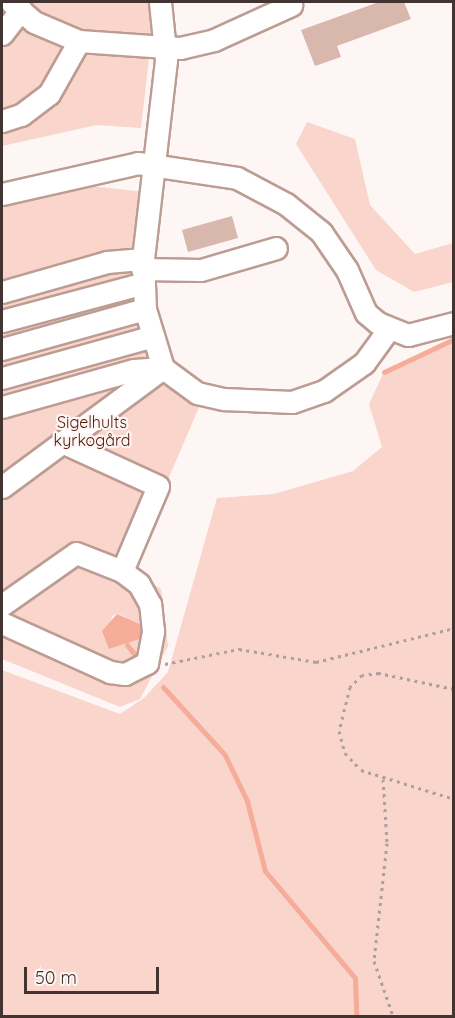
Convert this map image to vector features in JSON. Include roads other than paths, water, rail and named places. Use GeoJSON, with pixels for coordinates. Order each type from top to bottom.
{"type":"FeatureCollection","features":[{"type":"Feature","properties":{"kind":"street"},"geometry":{"type":"LineString","coordinates":[[160,2],[166,46],[157,163],[142,271],[145,309],[163,368],[197,393],[292,402],[335,386],[364,363],[388,330]]}},
{"type":"Feature","properties":{"kind":"street"},"geometry":{"type":"LineString","coordinates":[[2,34],[16,6],[79,41],[166,46],[214,40],[291,5]]}},
{"type":"Feature","properties":{"kind":"street"},"geometry":{"type":"LineString","coordinates":[[2,121],[21,115],[49,94],[79,41]]}},
{"type":"Feature","properties":{"kind":"street"},"geometry":{"type":"LineString","coordinates":[[2,194],[102,167],[157,163],[237,178],[301,215],[333,246],[366,313],[388,330],[422,334],[453,324]]}},
{"type":"Feature","properties":{"kind":"street"},"geometry":{"type":"LineString","coordinates":[[2,292],[107,262],[142,271],[201,270],[276,248]]}},
{"type":"Feature","properties":{"kind":"street"},"geometry":{"type":"LineString","coordinates":[[2,321],[142,271]]}},
{"type":"Feature","properties":{"kind":"street"},"geometry":{"type":"LineString","coordinates":[[2,349],[145,309]]}},
{"type":"Feature","properties":{"kind":"street"},"geometry":{"type":"LineString","coordinates":[[2,378],[153,336]]}},
{"type":"Feature","properties":{"kind":"street"},"geometry":{"type":"LineString","coordinates":[[2,407],[134,370],[163,368]]}},
{"type":"Feature","properties":{"kind":"street"},"geometry":{"type":"LineString","coordinates":[[2,487],[163,368]]}},
{"type":"Feature","properties":{"kind":"street"},"geometry":{"type":"LineString","coordinates":[[62,442],[158,486],[122,571]]}},
{"type":"Feature","properties":{"kind":"street"},"geometry":{"type":"LineString","coordinates":[[2,605],[76,553],[122,571],[139,584],[150,604],[153,631],[147,663],[125,674],[110,672],[2,623]]}},
{"type":"Feature","properties":{"kind":"waterway"},"geometry":{"type":"LineString","coordinates":[[384,372],[454,339]]}},
{"type":"Feature","properties":{"kind":"waterway"},"geometry":{"type":"LineString","coordinates":[[127,645],[140,661]]}},
{"type":"Feature","properties":{"kind":"waterway"},"geometry":{"type":"LineString","coordinates":[[163,687],[225,755],[247,801],[265,871],[355,978],[356,1016]]}},
{"type":"Feature","properties":{"kind":"park label","name":"Sigelhults kyrkogård"},"geometry":{"type":"Point","coordinates":[92,431]}}]}
